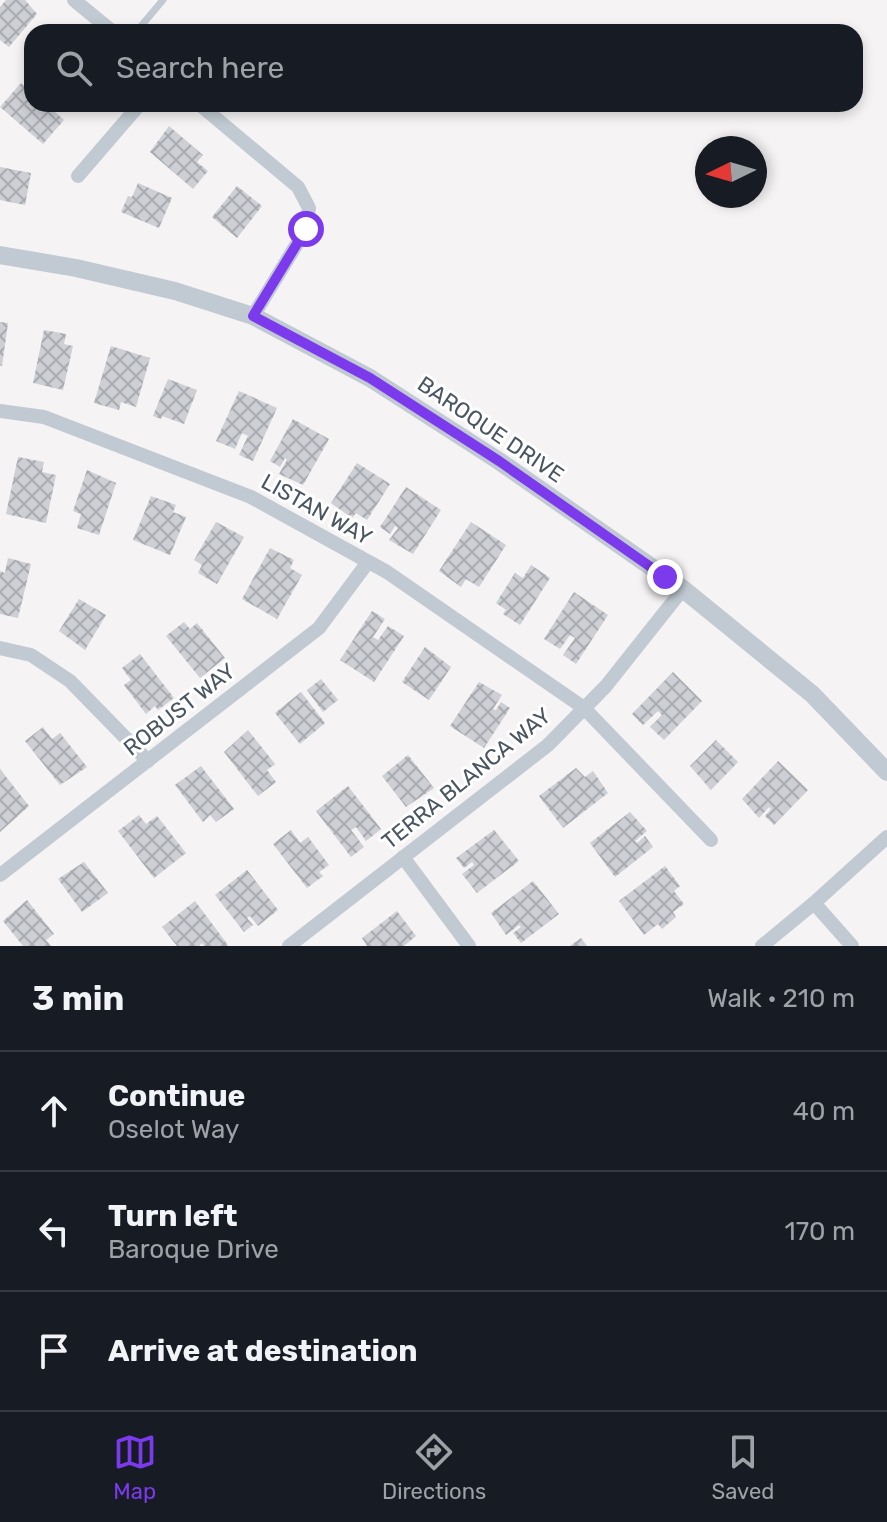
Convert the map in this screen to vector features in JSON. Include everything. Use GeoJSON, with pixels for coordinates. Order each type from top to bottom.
{"type":"FeatureCollection","features":[{"type":"Feature","properties":{"kind":"street"},"geometry":{"type":"LineString","coordinates":[[74,0],[103,24]]}},
{"type":"Feature","properties":{"kind":"street"},"geometry":{"type":"LineString","coordinates":[[78,176],[133,112]]}},
{"type":"Feature","properties":{"kind":"street"},"geometry":{"type":"LineString","coordinates":[[209,112],[298,187],[309,208],[306,229],[253,316]]}},
{"type":"Feature","properties":{"kind":"street","name":"BAROQUE DRIVE"},"geometry":{"type":"LineString","coordinates":[[0,255],[76,268],[175,291],[253,316],[370,378],[499,461],[683,589],[812,694],[887,772]]}},
{"type":"Feature","properties":{"kind":"street","name":"LISTAN WAY"},"geometry":{"type":"LineString","coordinates":[[0,411],[44,417],[251,497],[368,562],[584,708],[711,840]]}},
{"type":"Feature","properties":{"kind":"street","name":"ROBUST WAY"},"geometry":{"type":"LineString","coordinates":[[0,875],[319,628],[368,562]]}},
{"type":"Feature","properties":{"kind":"street","name":"TERRA BLANCA WAY"},"geometry":{"type":"LineString","coordinates":[[289,946],[548,745],[606,686],[683,589]]}},
{"type":"Feature","properties":{"kind":"street"},"geometry":{"type":"LineString","coordinates":[[0,648],[31,655],[70,681],[148,761]]}},
{"type":"Feature","properties":{"kind":"street"},"geometry":{"type":"LineString","coordinates":[[762,946],[887,837]]}},
{"type":"Feature","properties":{"kind":"street"},"geometry":{"type":"LineString","coordinates":[[403,857],[469,946]]}},
{"type":"Feature","properties":{"kind":"street"},"geometry":{"type":"LineString","coordinates":[[814,903],[852,946]]}},
{"type":"Feature","properties":{"kind":"lane"},"geometry":{"type":"LineString","coordinates":[[143,24],[163,0]]}},
{"type":"Feature","properties":{"kind":"building"},"geometry":{"type":"Polygon","coordinates":[[[6,0],[25,0],[37,14],[29,24],[24,24],[24,29],[9,47],[0,40],[0,7],[6,0]]]}},
{"type":"Feature","properties":{"kind":"building"},"geometry":{"type":"Polygon","coordinates":[[[21,83],[24,85],[24,112],[55,112],[64,120],[43,144],[0,107],[21,83]]]}},
{"type":"Feature","properties":{"kind":"building"},"geometry":{"type":"Polygon","coordinates":[[[169,126],[203,155],[197,162],[208,171],[193,189],[150,152],[169,126]]]}},
{"type":"Feature","properties":{"kind":"building"},"geometry":{"type":"Polygon","coordinates":[[[0,167],[31,173],[25,205],[0,200],[0,167]]]}},
{"type":"Feature","properties":{"kind":"building"},"geometry":{"type":"Polygon","coordinates":[[[138,183],[172,198],[159,228],[121,212],[138,183]]]}},
{"type":"Feature","properties":{"kind":"building"},"geometry":{"type":"Polygon","coordinates":[[[237,186],[262,206],[237,238],[212,217],[237,186]]]}},
{"type":"Feature","properties":{"kind":"building"},"geometry":{"type":"Polygon","coordinates":[[[0,322],[8,323],[2,366],[0,366],[0,322]]]}},
{"type":"Feature","properties":{"kind":"building"},"geometry":{"type":"Polygon","coordinates":[[[44,330],[66,334],[64,344],[73,346],[63,390],[33,383],[44,330]]]}},
{"type":"Feature","properties":{"kind":"building"},"geometry":{"type":"Polygon","coordinates":[[[111,346],[150,358],[136,407],[121,402],[119,410],[94,403],[111,346]]]}},
{"type":"Feature","properties":{"kind":"building"},"geometry":{"type":"Polygon","coordinates":[[[168,379],[197,390],[184,424],[153,416],[168,379]]]}},
{"type":"Feature","properties":{"kind":"building"},"geometry":{"type":"Polygon","coordinates":[[[239,391],[277,408],[253,461],[239,455],[248,436],[242,433],[235,449],[216,441],[239,391]]]}},
{"type":"Feature","properties":{"kind":"building"},"geometry":{"type":"Polygon","coordinates":[[[293,419],[329,439],[303,485],[279,474],[287,460],[285,458],[280,467],[270,461],[293,419]]]}},
{"type":"Feature","properties":{"kind":"building"},"geometry":{"type":"Polygon","coordinates":[[[18,457],[44,462],[42,472],[56,475],[46,523],[6,514],[18,457]]]}},
{"type":"Feature","properties":{"kind":"building"},"geometry":{"type":"Polygon","coordinates":[[[357,463],[390,484],[367,520],[356,513],[352,518],[331,503],[357,463]]]}},
{"type":"Feature","properties":{"kind":"building"},"geometry":{"type":"Polygon","coordinates":[[[87,470],[116,483],[99,535],[77,528],[81,514],[73,511],[87,470]]]}},
{"type":"Feature","properties":{"kind":"building"},"geometry":{"type":"Polygon","coordinates":[[[406,487],[441,510],[413,554],[389,540],[398,528],[395,526],[390,534],[380,527],[406,487]]]}},
{"type":"Feature","properties":{"kind":"building"},"geometry":{"type":"Polygon","coordinates":[[[151,496],[176,505],[173,512],[186,517],[170,555],[133,540],[151,496]]]}},
{"type":"Feature","properties":{"kind":"building"},"geometry":{"type":"Polygon","coordinates":[[[216,522],[244,537],[217,584],[198,573],[202,565],[194,560],[216,522]]]}},
{"type":"Feature","properties":{"kind":"building"},"geometry":{"type":"Polygon","coordinates":[[[471,522],[506,545],[479,587],[466,579],[461,587],[439,571],[471,522]]]}},
{"type":"Feature","properties":{"kind":"building"},"geometry":{"type":"Polygon","coordinates":[[[270,548],[294,560],[290,568],[302,575],[277,619],[242,599],[270,548]]]}},
{"type":"Feature","properties":{"kind":"building"},"geometry":{"type":"Polygon","coordinates":[[[8,558],[31,564],[18,618],[0,614],[0,571],[5,573],[8,558]]]}},
{"type":"Feature","properties":{"kind":"building"},"geometry":{"type":"Polygon","coordinates":[[[531,565],[550,578],[520,625],[503,614],[506,610],[496,603],[515,573],[523,578],[531,565]]]}},
{"type":"Feature","properties":{"kind":"building"},"geometry":{"type":"Polygon","coordinates":[[[574,592],[608,615],[576,664],[563,655],[575,638],[570,635],[560,649],[544,639],[574,592]]]}},
{"type":"Feature","properties":{"kind":"building"},"geometry":{"type":"Polygon","coordinates":[[[79,599],[106,615],[85,650],[59,631],[79,599]]]}},
{"type":"Feature","properties":{"kind":"building"},"geometry":{"type":"Polygon","coordinates":[[[372,611],[385,619],[373,637],[378,640],[388,626],[404,636],[374,682],[340,660],[372,611]]]}},
{"type":"Feature","properties":{"kind":"building"},"geometry":{"type":"Polygon","coordinates":[[[184,622],[190,629],[197,623],[225,658],[200,678],[166,636],[184,622]]]}},
{"type":"Feature","properties":{"kind":"building"},"geometry":{"type":"Polygon","coordinates":[[[425,647],[451,667],[429,700],[402,682],[425,647]]]}},
{"type":"Feature","properties":{"kind":"building"},"geometry":{"type":"Polygon","coordinates":[[[140,654],[174,698],[158,710],[155,706],[146,714],[124,685],[131,680],[122,668],[140,654]]]}},
{"type":"Feature","properties":{"kind":"building"},"geometry":{"type":"Polygon","coordinates":[[[673,672],[702,701],[664,740],[650,727],[662,715],[658,711],[643,725],[632,714],[673,672]]]}},
{"type":"Feature","properties":{"kind":"building"},"geometry":{"type":"Polygon","coordinates":[[[321,679],[338,700],[323,712],[307,690],[321,679]]]}},
{"type":"Feature","properties":{"kind":"building"},"geometry":{"type":"Polygon","coordinates":[[[479,682],[502,695],[493,709],[496,710],[501,702],[510,708],[484,748],[450,726],[479,682]]]}},
{"type":"Feature","properties":{"kind":"building"},"geometry":{"type":"Polygon","coordinates":[[[301,692],[325,723],[300,744],[275,713],[301,692]]]}},
{"type":"Feature","properties":{"kind":"building"},"geometry":{"type":"Polygon","coordinates":[[[43,727],[52,739],[60,733],[87,767],[60,785],[25,741],[43,727]]]}},
{"type":"Feature","properties":{"kind":"building"},"geometry":{"type":"Polygon","coordinates":[[[248,730],[275,764],[267,770],[276,782],[258,796],[224,752],[248,730]]]}},
{"type":"Feature","properties":{"kind":"building"},"geometry":{"type":"Polygon","coordinates":[[[716,740],[738,762],[711,790],[690,766],[716,740]]]}},
{"type":"Feature","properties":{"kind":"building"},"geometry":{"type":"Polygon","coordinates":[[[408,755],[434,788],[406,807],[382,776],[408,755]]]}},
{"type":"Feature","properties":{"kind":"building"},"geometry":{"type":"Polygon","coordinates":[[[778,761],[808,790],[774,825],[765,816],[771,809],[769,807],[759,818],[742,799],[778,761]]]}},
{"type":"Feature","properties":{"kind":"building"},"geometry":{"type":"Polygon","coordinates":[[[201,766],[234,809],[216,822],[210,815],[203,822],[175,785],[201,766]]]}},
{"type":"Feature","properties":{"kind":"building"},"geometry":{"type":"Polygon","coordinates":[[[576,768],[585,777],[593,771],[608,793],[563,828],[539,796],[576,768]]]}},
{"type":"Feature","properties":{"kind":"building"},"geometry":{"type":"Polygon","coordinates":[[[0,769],[29,806],[0,832],[0,769]]]}},
{"type":"Feature","properties":{"kind":"building"},"geometry":{"type":"Polygon","coordinates":[[[348,786],[381,829],[366,841],[356,827],[351,830],[364,847],[351,857],[316,811],[348,786]]]}},
{"type":"Feature","properties":{"kind":"building"},"geometry":{"type":"Polygon","coordinates":[[[630,812],[647,831],[635,841],[637,843],[645,836],[653,847],[615,877],[590,843],[630,812]]]}},
{"type":"Feature","properties":{"kind":"building"},"geometry":{"type":"Polygon","coordinates":[[[139,815],[146,824],[157,816],[186,853],[154,878],[118,831],[139,815]]]}},
{"type":"Feature","properties":{"kind":"building"},"geometry":{"type":"Polygon","coordinates":[[[291,830],[300,843],[308,837],[329,865],[319,872],[323,876],[307,888],[273,844],[291,830]]]}},
{"type":"Feature","properties":{"kind":"building"},"geometry":{"type":"Polygon","coordinates":[[[494,830],[519,861],[477,893],[462,874],[474,865],[472,862],[464,868],[456,858],[494,830]]]}},
{"type":"Feature","properties":{"kind":"building"},"geometry":{"type":"Polygon","coordinates":[[[84,862],[108,893],[82,912],[58,879],[84,862]]]}},
{"type":"Feature","properties":{"kind":"building"},"geometry":{"type":"Polygon","coordinates":[[[665,866],[680,886],[674,891],[684,904],[673,912],[676,917],[662,929],[658,924],[644,935],[619,901],[665,866]]]}},
{"type":"Feature","properties":{"kind":"building"},"geometry":{"type":"Polygon","coordinates":[[[247,870],[278,910],[258,926],[250,916],[247,918],[253,925],[244,932],[215,895],[247,870]]]}},
{"type":"Feature","properties":{"kind":"building"},"geometry":{"type":"Polygon","coordinates":[[[533,881],[559,914],[521,943],[513,933],[521,927],[519,925],[506,935],[491,913],[533,881]]]}},
{"type":"Feature","properties":{"kind":"building"},"geometry":{"type":"Polygon","coordinates":[[[27,900],[54,934],[46,940],[51,946],[23,946],[3,921],[27,900]]]}},
{"type":"Feature","properties":{"kind":"building"},"geometry":{"type":"Polygon","coordinates":[[[195,901],[227,946],[204,946],[202,943],[199,946],[177,946],[162,927],[195,901]]]}},
{"type":"Feature","properties":{"kind":"building"},"geometry":{"type":"Polygon","coordinates":[[[397,911],[416,936],[404,946],[367,946],[362,938],[397,911]]]}},
{"type":"Feature","properties":{"kind":"building"},"geometry":{"type":"Polygon","coordinates":[[[581,938],[587,946],[570,946],[581,938]]]}},
{"type":"Feature","properties":{"kind":"route"},"geometry":{"type":"LineString","coordinates":[[306,229],[253,316],[370,378],[499,461],[665,577]]}}]}
